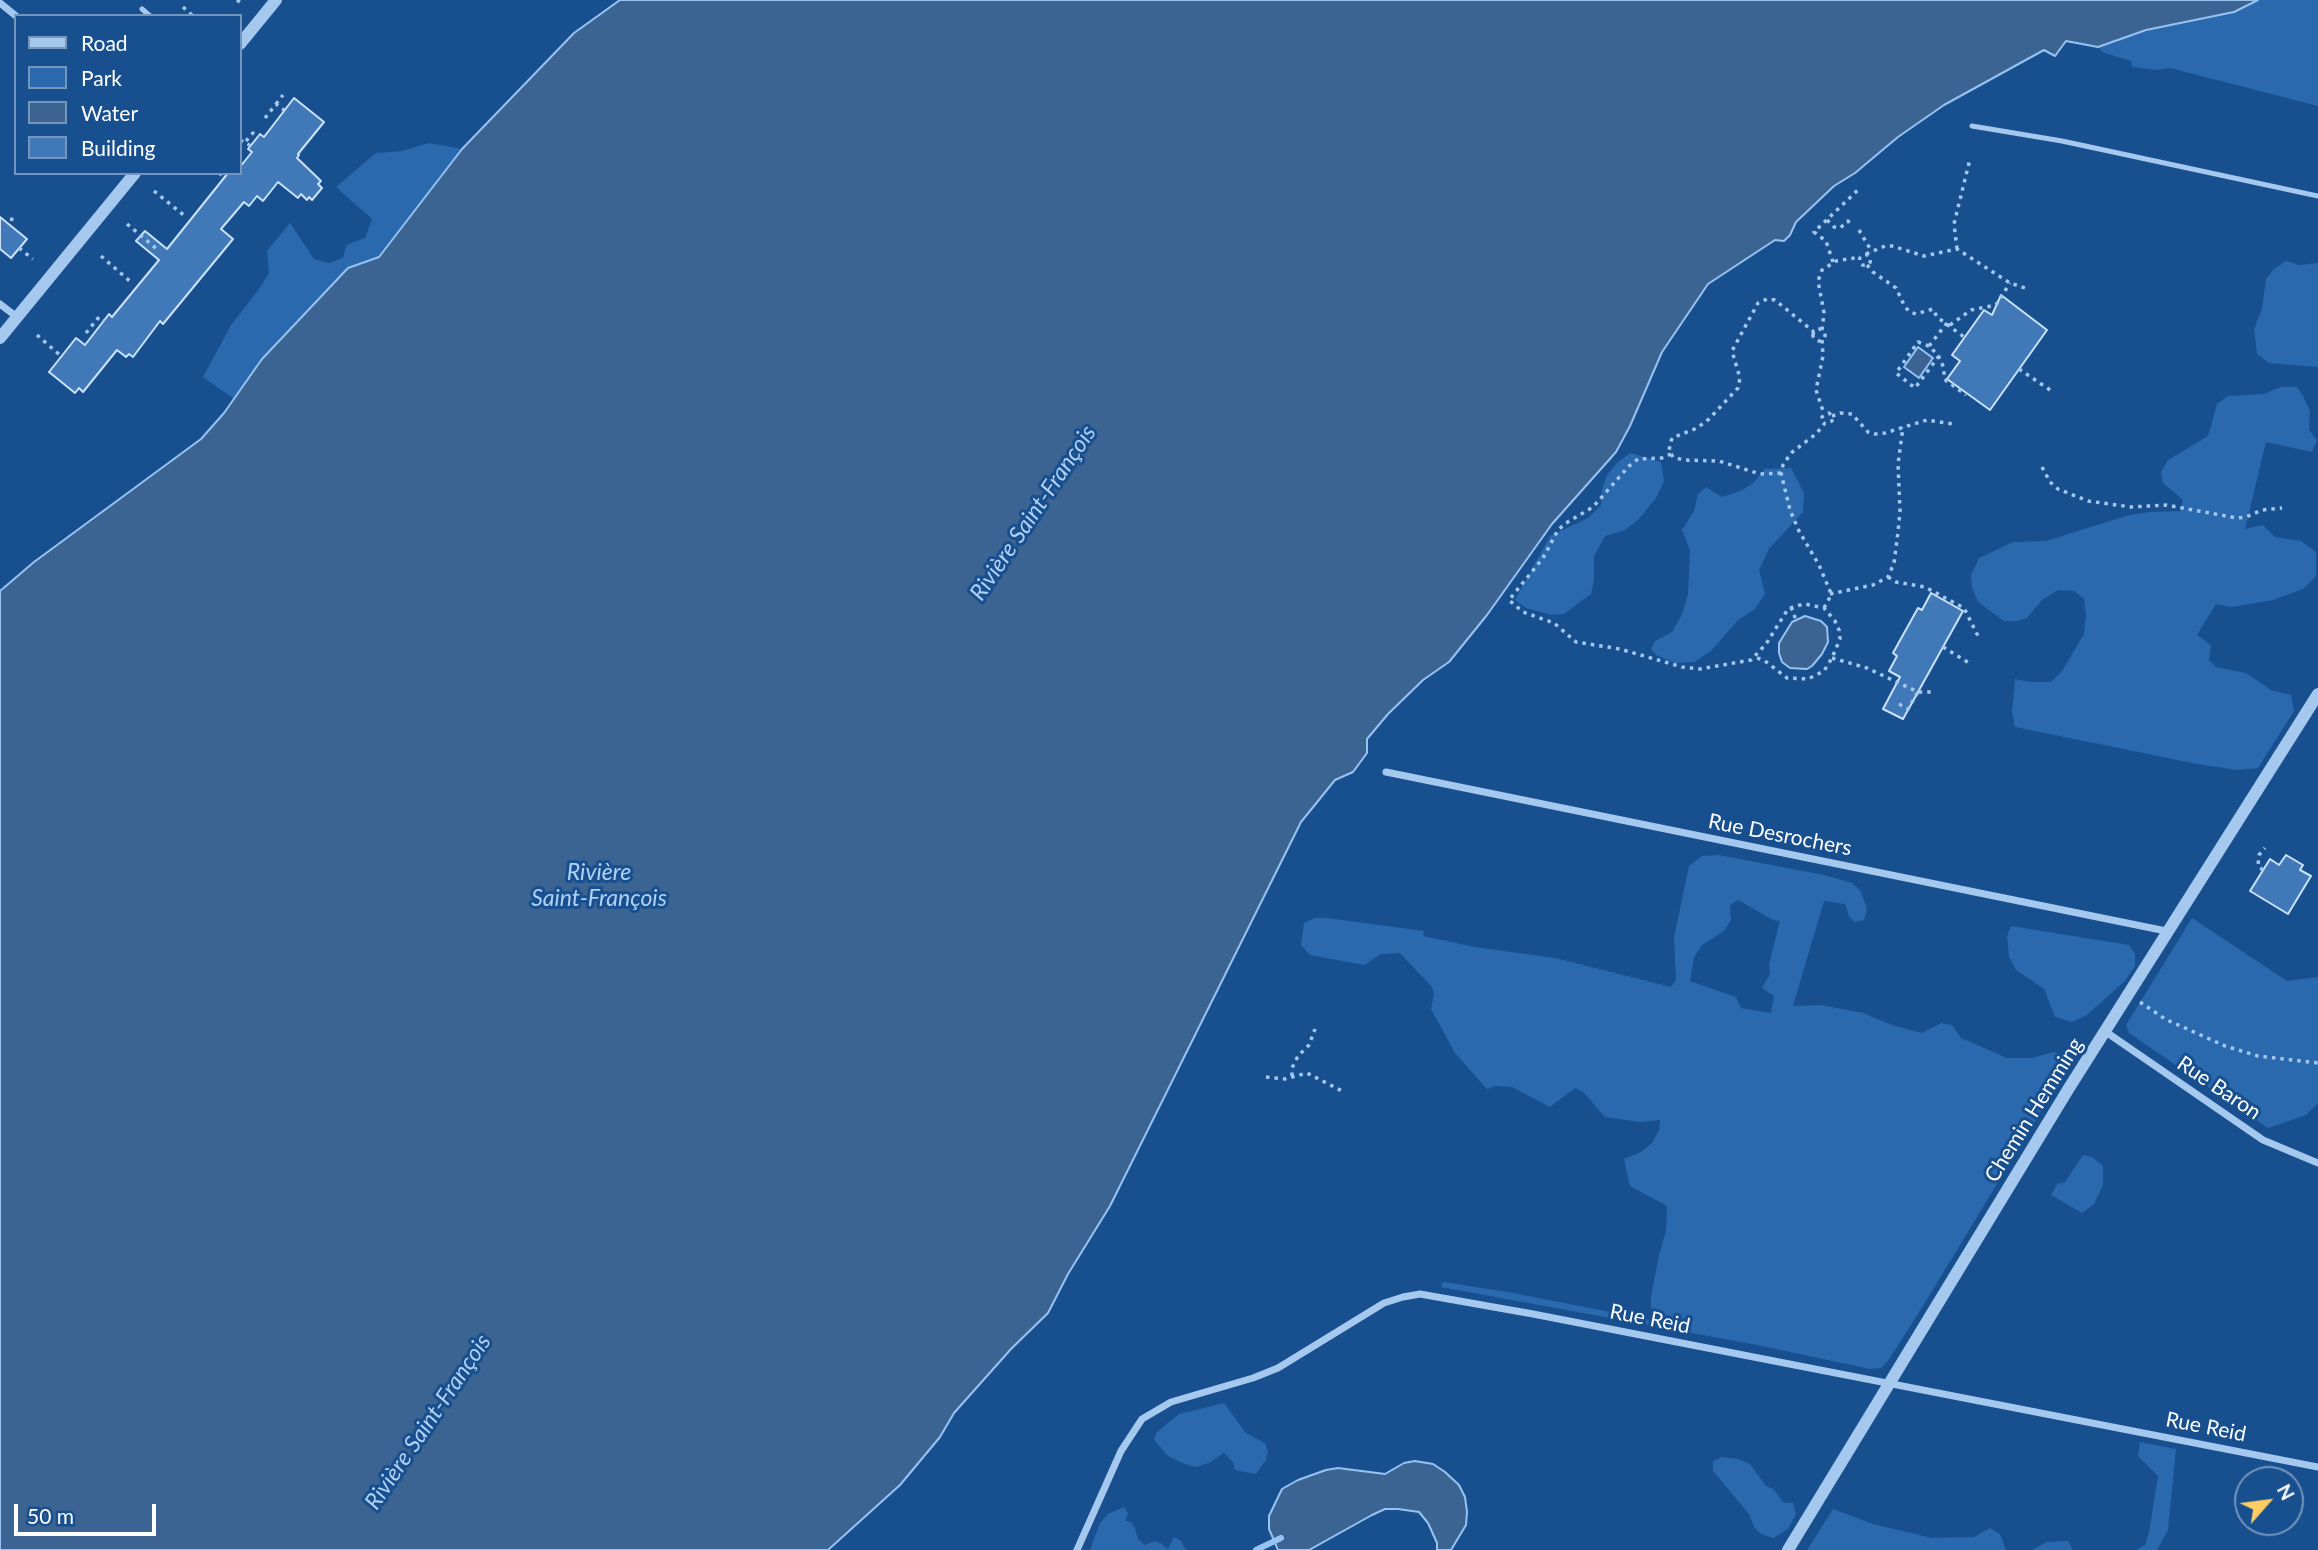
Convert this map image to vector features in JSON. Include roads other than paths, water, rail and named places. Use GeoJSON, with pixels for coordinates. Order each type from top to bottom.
{"type":"FeatureCollection","features":[{"type":"Feature","properties":{"kind":"street"},"geometry":{"type":"LineString","coordinates":[[242,42],[276,0]]}},
{"type":"Feature","properties":{"kind":"street"},"geometry":{"type":"LineString","coordinates":[[0,3],[14,14]]}},
{"type":"Feature","properties":{"kind":"street"},"geometry":{"type":"LineString","coordinates":[[0,338],[133,175]]}},
{"type":"Feature","properties":{"kind":"street"},"geometry":{"type":"LineString","coordinates":[[0,304],[17,317]]}},
{"type":"Feature","properties":{"kind":"street","name":"Chemin Hemming"},"geometry":{"type":"LineString","coordinates":[[1788,1550],[2166,931],[2317,697]]}},
{"type":"Feature","properties":{"kind":"street","name":"Rue Desrochers"},"geometry":{"type":"LineString","coordinates":[[1386,772],[2166,931]]}},
{"type":"Feature","properties":{"kind":"street","name":"Rue Baron"},"geometry":{"type":"LineString","coordinates":[[2106,1032],[2263,1140],[2318,1163]]}},
{"type":"Feature","properties":{"kind":"street","name":"Rue Reid"},"geometry":{"type":"LineString","coordinates":[[1077,1550],[1121,1451],[1142,1419],[1171,1402],[1278,1368],[1384,1303],[1420,1294],[2318,1467]]}},
{"type":"Feature","properties":{"kind":"lane"},"geometry":{"type":"LineString","coordinates":[[142,9],[148,14]]}},
{"type":"Feature","properties":{"kind":"lane"},"geometry":{"type":"LineString","coordinates":[[1972,126],[2062,141],[2318,196]]}},
{"type":"Feature","properties":{"kind":"water","name":"Rivière Saint-François"},"geometry":{"type":"Polygon","coordinates":[[[620,0],[2258,0],[2234,12],[2146,30],[2098,47],[2066,41],[2055,56],[2044,50],[1944,105],[1898,137],[1855,173],[1834,186],[1796,222],[1784,241],[1775,240],[1708,284],[1662,352],[1616,452],[1552,524],[1487,615],[1449,662],[1423,680],[1388,714],[1367,739],[1367,753],[1353,772],[1335,780],[1301,822],[1110,1206],[1068,1274],[1048,1313],[1011,1349],[954,1413],[940,1437],[900,1485],[828,1550],[0,1550],[0,591],[34,562],[201,439],[224,413],[262,359],[348,268],[379,257],[462,149],[574,33],[620,0]]]}},
{"type":"Feature","properties":{"kind":"water"},"geometry":{"type":"Polygon","coordinates":[[[1918,347],[1933,358],[1919,378],[1904,367],[1918,347]]]}},
{"type":"Feature","properties":{"kind":"water"},"geometry":{"type":"Polygon","coordinates":[[[1805,616],[1821,621],[1827,627],[1828,642],[1812,666],[1807,669],[1790,668],[1782,662],[1779,643],[1792,622],[1805,616]]]}},
{"type":"Feature","properties":{"kind":"water"},"geometry":{"type":"Polygon","coordinates":[[[1415,1461],[1433,1464],[1445,1472],[1459,1485],[1465,1497],[1466,1525],[1451,1550],[1437,1550],[1437,1543],[1428,1523],[1419,1512],[1385,1509],[1309,1550],[1278,1550],[1269,1529],[1269,1516],[1282,1489],[1326,1470],[1338,1468],[1385,1474],[1404,1463],[1415,1461]]]}},
{"type":"Feature","properties":{"kind":"waterway"},"geometry":{"type":"LineString","coordinates":[[1256,1550],[1281,1538]]}}]}
